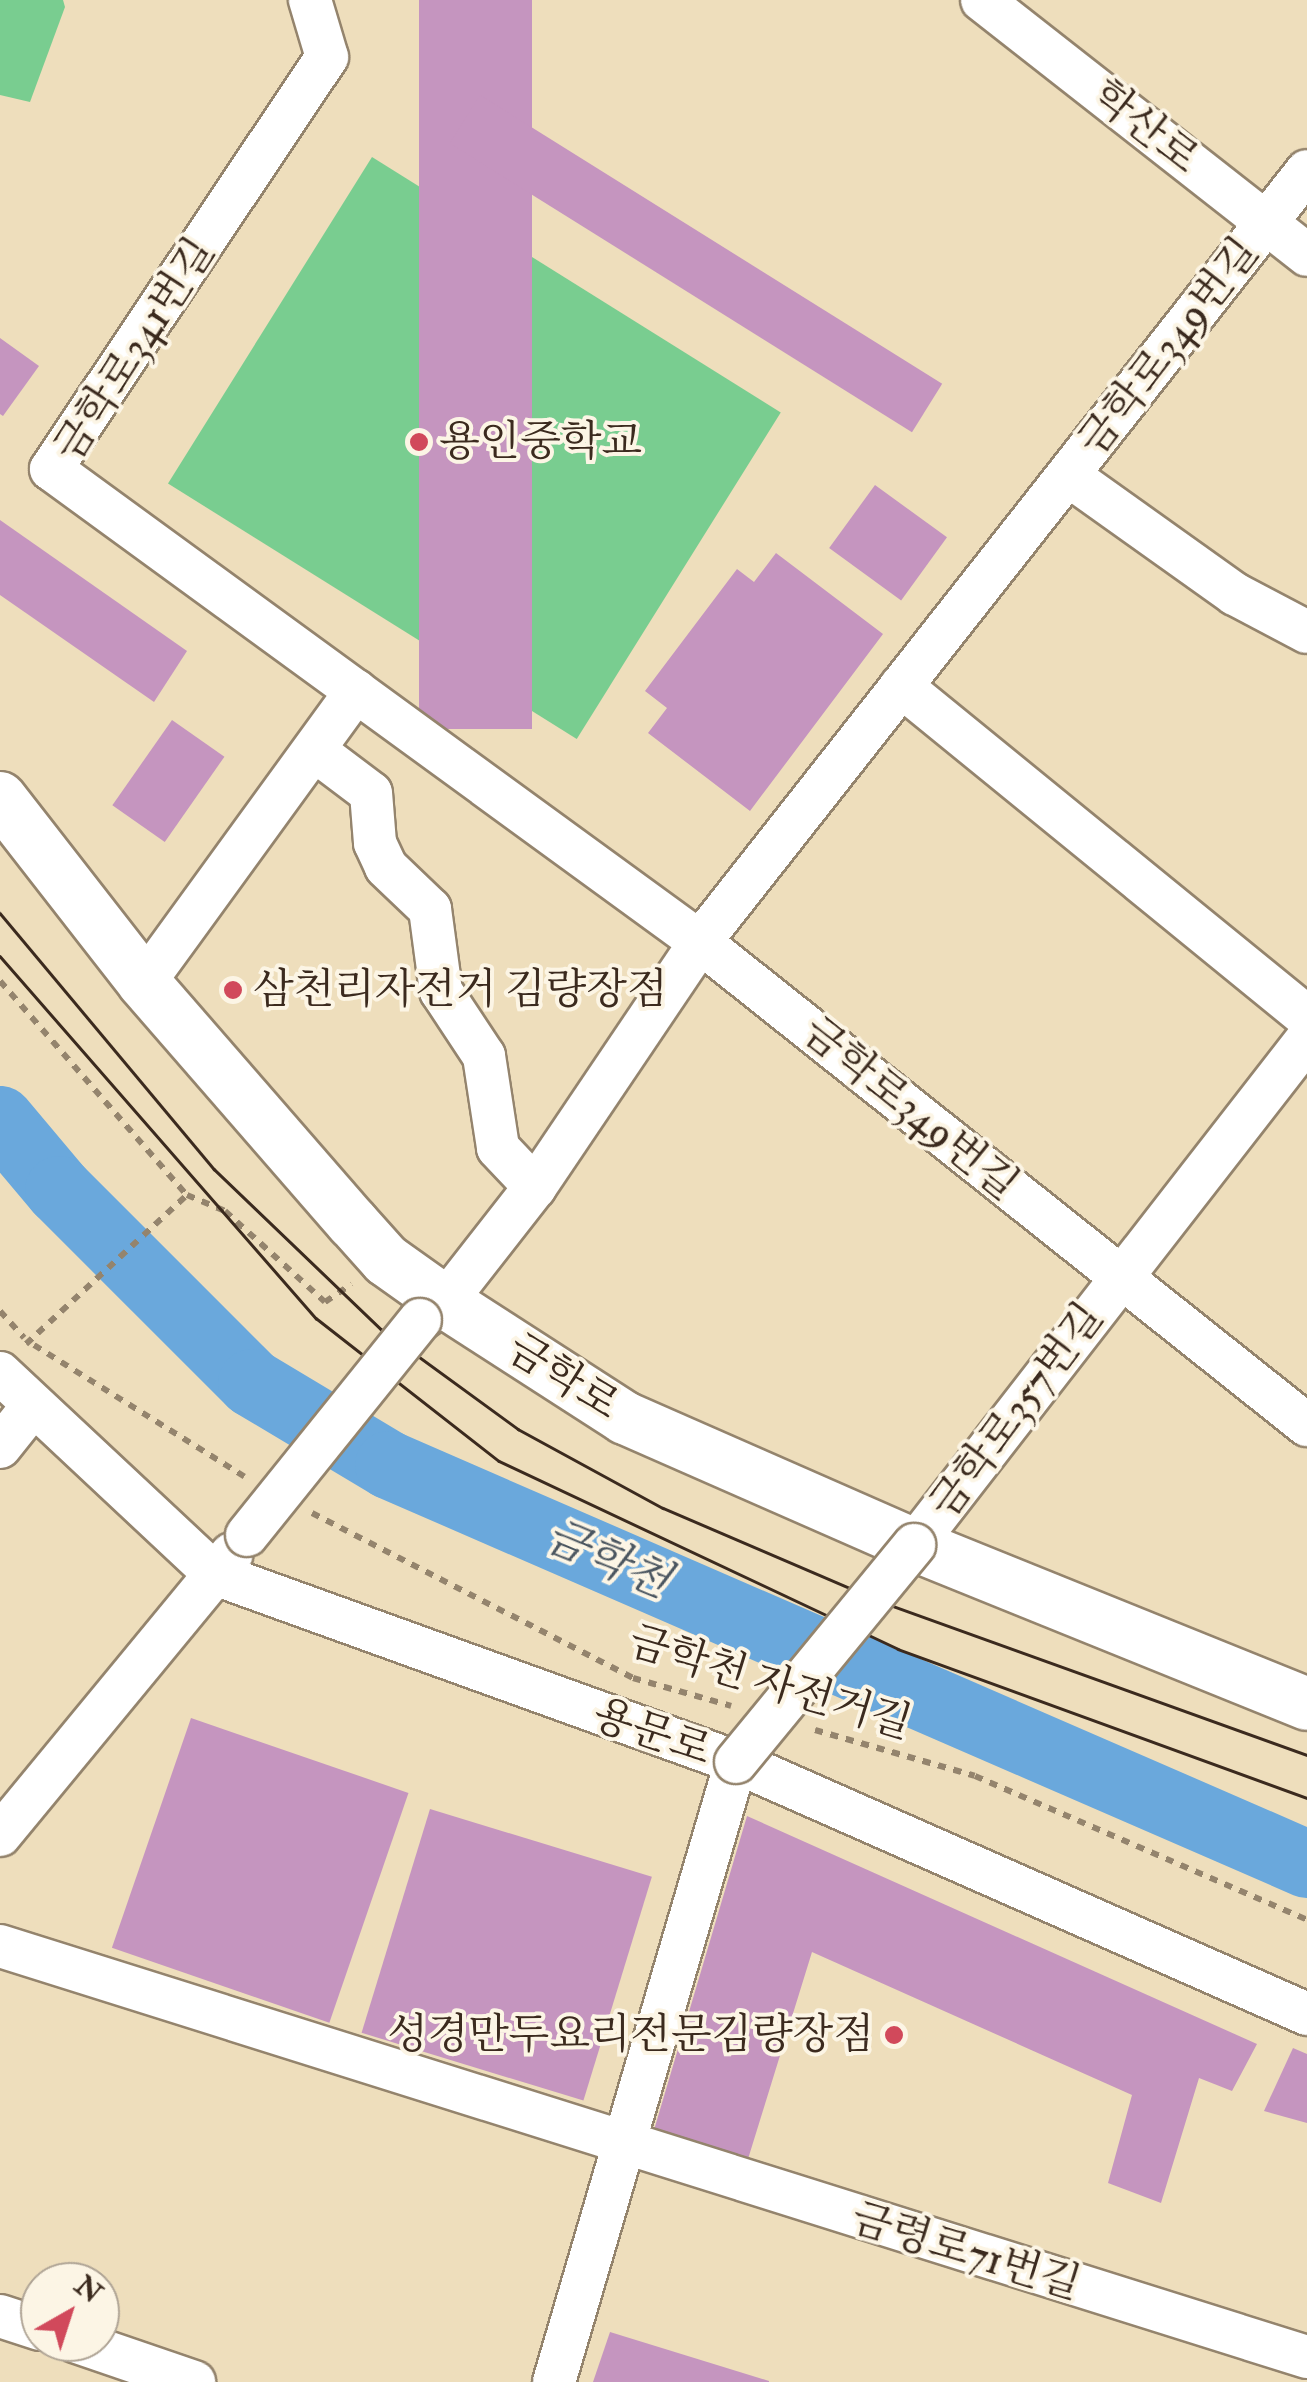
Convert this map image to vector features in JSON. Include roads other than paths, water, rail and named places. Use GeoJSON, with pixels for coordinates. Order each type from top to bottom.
{"type":"FeatureCollection","features":[{"type":"Feature","properties":{"kind":"main road","name":"금학로"},"geometry":{"type":"LineString","coordinates":[[0,798],[144,983],[433,1311],[625,1418],[914,1545],[1307,1704]]}},
{"type":"Feature","properties":{"kind":"street","name":"금학로341번길"},"geometry":{"type":"LineString","coordinates":[[310,0],[327,57],[51,469],[356,691]]}},
{"type":"Feature","properties":{"kind":"street","name":"학산로"},"geometry":{"type":"LineString","coordinates":[[982,0],[1307,255]]}},
{"type":"Feature","properties":{"kind":"street","name":"금학로349번길"},"geometry":{"type":"LineString","coordinates":[[0,1835],[535,1187],[700,942],[1307,171]]}},
{"type":"Feature","properties":{"kind":"street","name":"금학로349번길"},"geometry":{"type":"LineString","coordinates":[[1068,475],[1235,594],[1307,632]]}},
{"type":"Feature","properties":{"kind":"street"},"geometry":{"type":"LineString","coordinates":[[901,686],[1307,1017]]}},
{"type":"Feature","properties":{"kind":"street"},"geometry":{"type":"LineString","coordinates":[[144,983],[356,691],[700,942]]}},
{"type":"Feature","properties":{"kind":"street"},"geometry":{"type":"LineString","coordinates":[[314,750],[371,793],[375,843],[386,866],[430,909],[441,991],[484,1056],[498,1148],[535,1187]]}},
{"type":"Feature","properties":{"kind":"street","name":"금학로349번길"},"geometry":{"type":"LineString","coordinates":[[700,942],[1120,1276]]}},
{"type":"Feature","properties":{"kind":"street","name":"금학로357번길"},"geometry":{"type":"LineString","coordinates":[[736,1762],[914,1545],[1307,1039]]}},
{"type":"Feature","properties":{"kind":"street","name":"금학로357번길"},"geometry":{"type":"LineString","coordinates":[[1120,1276],[1307,1425]]}},
{"type":"Feature","properties":{"kind":"street","name":"용문로"},"geometry":{"type":"LineString","coordinates":[[0,1373],[30,1408],[215,1574],[736,1762],[1307,2014]]}},
{"type":"Feature","properties":{"kind":"street"},"geometry":{"type":"LineString","coordinates":[[0,1447],[30,1408]]}},
{"type":"Feature","properties":{"kind":"street"},"geometry":{"type":"LineString","coordinates":[[554,2382],[736,1762]]}},
{"type":"Feature","properties":{"kind":"street","name":"금령로71번길"},"geometry":{"type":"LineString","coordinates":[[0,1946],[625,2147],[1307,2357]]}},
{"type":"Feature","properties":{"kind":"street"},"geometry":{"type":"LineString","coordinates":[[120,2357],[194,2382]]}},
{"type":"Feature","properties":{"kind":"waterway","name":"금학천"},"geometry":{"type":"LineString","coordinates":[[0,1120],[59,1190],[252,1383],[389,1465],[1307,1864]]}},
{"type":"Feature","properties":{"kind":"tram line"},"geometry":{"type":"LineString","coordinates":[[0,913],[214,1169],[381,1329],[518,1429],[663,1508],[882,1602],[1307,1755]]}},
{"type":"Feature","properties":{"kind":"tram line"},"geometry":{"type":"LineString","coordinates":[[0,956],[316,1318],[499,1461],[898,1649],[1307,1798]]}},
{"type":"Feature","properties":{"kind":"place","name":"용인중학교"},"geometry":{"type":"Point","coordinates":[419,442]}},
{"type":"Feature","properties":{"kind":"place","name":"삼천리자전거 김량장점"},"geometry":{"type":"Point","coordinates":[233,990]}},
{"type":"Feature","properties":{"kind":"place","name":"성경만두요리전문김량장점"},"geometry":{"type":"Point","coordinates":[894,2035]}}]}
